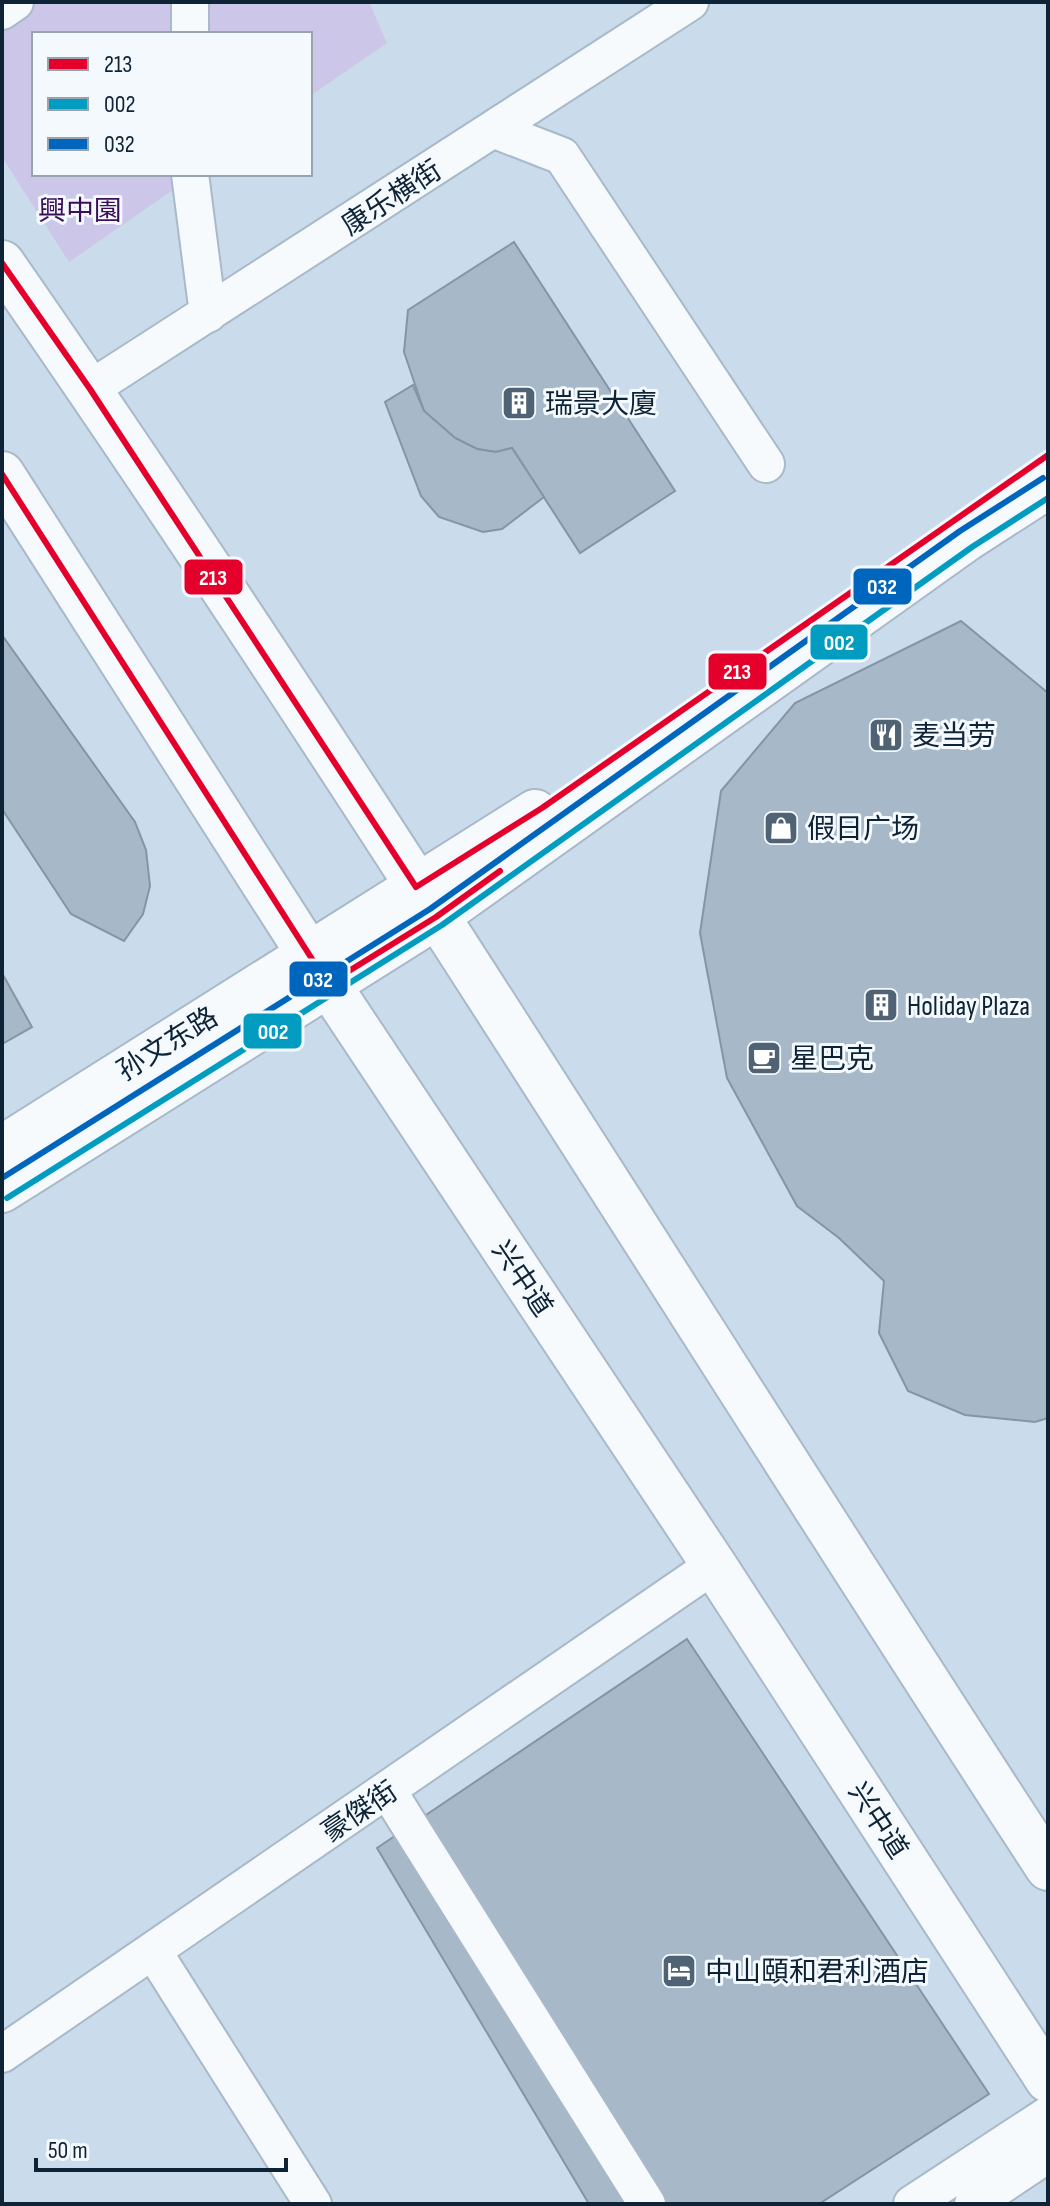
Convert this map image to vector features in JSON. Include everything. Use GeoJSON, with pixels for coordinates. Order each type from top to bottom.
{"type":"FeatureCollection","features":[{"type":"Feature","properties":{"kind":"main road"},"geometry":{"type":"LineString","coordinates":[[2,263],[90,389],[426,902],[1048,1868]]}},
{"type":"Feature","properties":{"kind":"main road","name":"孙文东路"},"geometry":{"type":"LineString","coordinates":[[426,902],[542,808],[1048,455]]}},
{"type":"Feature","properties":{"kind":"main road","name":"孙文东路"},"geometry":{"type":"LineString","coordinates":[[2,1148],[318,969],[426,902],[1048,486]]}},
{"type":"Feature","properties":{"kind":"main road","name":"兴中道"},"geometry":{"type":"LineString","coordinates":[[8,496],[714,1565],[1048,2080]]}},
{"type":"Feature","properties":{"kind":"main road","name":"孙文东路"},"geometry":{"type":"LineString","coordinates":[[2,1190],[318,969]]}},
{"type":"Feature","properties":{"kind":"street"},"geometry":{"type":"LineString","coordinates":[[2,11],[15,2]]}},
{"type":"Feature","properties":{"kind":"street"},"geometry":{"type":"LineString","coordinates":[[190,2],[190,32]]}},
{"type":"Feature","properties":{"kind":"street","name":"康乐横街"},"geometry":{"type":"LineString","coordinates":[[90,389],[690,2]]}},
{"type":"Feature","properties":{"kind":"street"},"geometry":{"type":"LineString","coordinates":[[495,130],[562,156],[766,464]]}},
{"type":"Feature","properties":{"kind":"street"},"geometry":{"type":"LineString","coordinates":[[190,176],[208,314]]}},
{"type":"Feature","properties":{"kind":"street","name":"豪傑街"},"geometry":{"type":"LineString","coordinates":[[2,2054],[714,1565]]}},
{"type":"Feature","properties":{"kind":"street"},"geometry":{"type":"LineString","coordinates":[[388,1791],[647,2204]]}},
{"type":"Feature","properties":{"kind":"street"},"geometry":{"type":"LineString","coordinates":[[153,1951],[313,2204]]}},
{"type":"Feature","properties":{"kind":"street"},"geometry":{"type":"LineString","coordinates":[[912,2204],[1048,2115]]}},
{"type":"Feature","properties":{"kind":"street"},"geometry":{"type":"LineString","coordinates":[[973,2204],[1048,2154]]}},
{"type":"Feature","properties":{"kind":"green space","name":"興中園"},"geometry":{"type":"Polygon","coordinates":[[[2,2],[369,2],[387,43],[312,95],[312,32],[32,32],[32,176],[193,176],[69,262],[2,157],[2,2]]]}},
{"type":"Feature","properties":{"kind":"building","name":"瑞景大廈"},"geometry":{"type":"Polygon","coordinates":[[[514,242],[675,491],[580,553],[512,448],[496,452],[477,449],[455,438],[424,411],[404,352],[408,310],[514,242]]]}},
{"type":"Feature","properties":{"kind":"building"},"geometry":{"type":"Polygon","coordinates":[[[413,385],[424,411],[455,438],[477,449],[496,452],[512,448],[544,497],[502,529],[483,532],[439,517],[421,496],[385,402],[413,385]]]}},
{"type":"Feature","properties":{"kind":"building","name":"Holiday Plaza"},"geometry":{"type":"Polygon","coordinates":[[[961,621],[1048,693],[1048,1418],[1035,1422],[965,1415],[908,1391],[879,1333],[884,1281],[839,1238],[797,1206],[727,1078],[700,933],[721,791],[795,703],[961,621]]]}},
{"type":"Feature","properties":{"kind":"building"},"geometry":{"type":"Polygon","coordinates":[[[2,635],[135,822],[146,850],[150,886],[143,914],[124,941],[71,914],[2,809],[2,635]]]}},
{"type":"Feature","properties":{"kind":"building"},"geometry":{"type":"Polygon","coordinates":[[[2,973],[32,1027],[2,1044],[2,973]]]}},
{"type":"Feature","properties":{"kind":"building","name":"中山頤和君利酒店"},"geometry":{"type":"Polygon","coordinates":[[[687,1639],[989,2094],[819,2204],[589,2204],[377,1848],[687,1639]]]}},
{"type":"Feature","properties":{"kind":"transit line","name":"213"},"geometry":{"type":"LineString","coordinates":[[2,263],[90,389],[416,887],[542,808],[1048,455]]}},
{"type":"Feature","properties":{"kind":"transit line","name":"213"},"geometry":{"type":"LineString","coordinates":[[2,474],[328,984],[436,917],[500,871]]}},
{"type":"Feature","properties":{"kind":"transit line","name":"032"},"geometry":{"type":"LineString","coordinates":[[2,1178],[430,909],[960,531],[1043,478]]}},
{"type":"Feature","properties":{"kind":"transit line","name":"002"},"geometry":{"type":"LineString","coordinates":[[7,1198],[442,925],[972,547],[1048,498]]}},
{"type":"Feature","properties":{"kind":"place","name":"瑞景大廈"},"geometry":{"type":"Point","coordinates":[519,403]}},
{"type":"Feature","properties":{"kind":"place","name":"麦当劳"},"geometry":{"type":"Point","coordinates":[886,735]}},
{"type":"Feature","properties":{"kind":"place","name":"假日广场"},"geometry":{"type":"Point","coordinates":[781,828]}},
{"type":"Feature","properties":{"kind":"place","name":"Holiday Plaza"},"geometry":{"type":"Point","coordinates":[881,1005]}},
{"type":"Feature","properties":{"kind":"place","name":"星巴克"},"geometry":{"type":"Point","coordinates":[764,1058]}},
{"type":"Feature","properties":{"kind":"place","name":"中山頤和君利酒店"},"geometry":{"type":"Point","coordinates":[679,1971]}}]}
